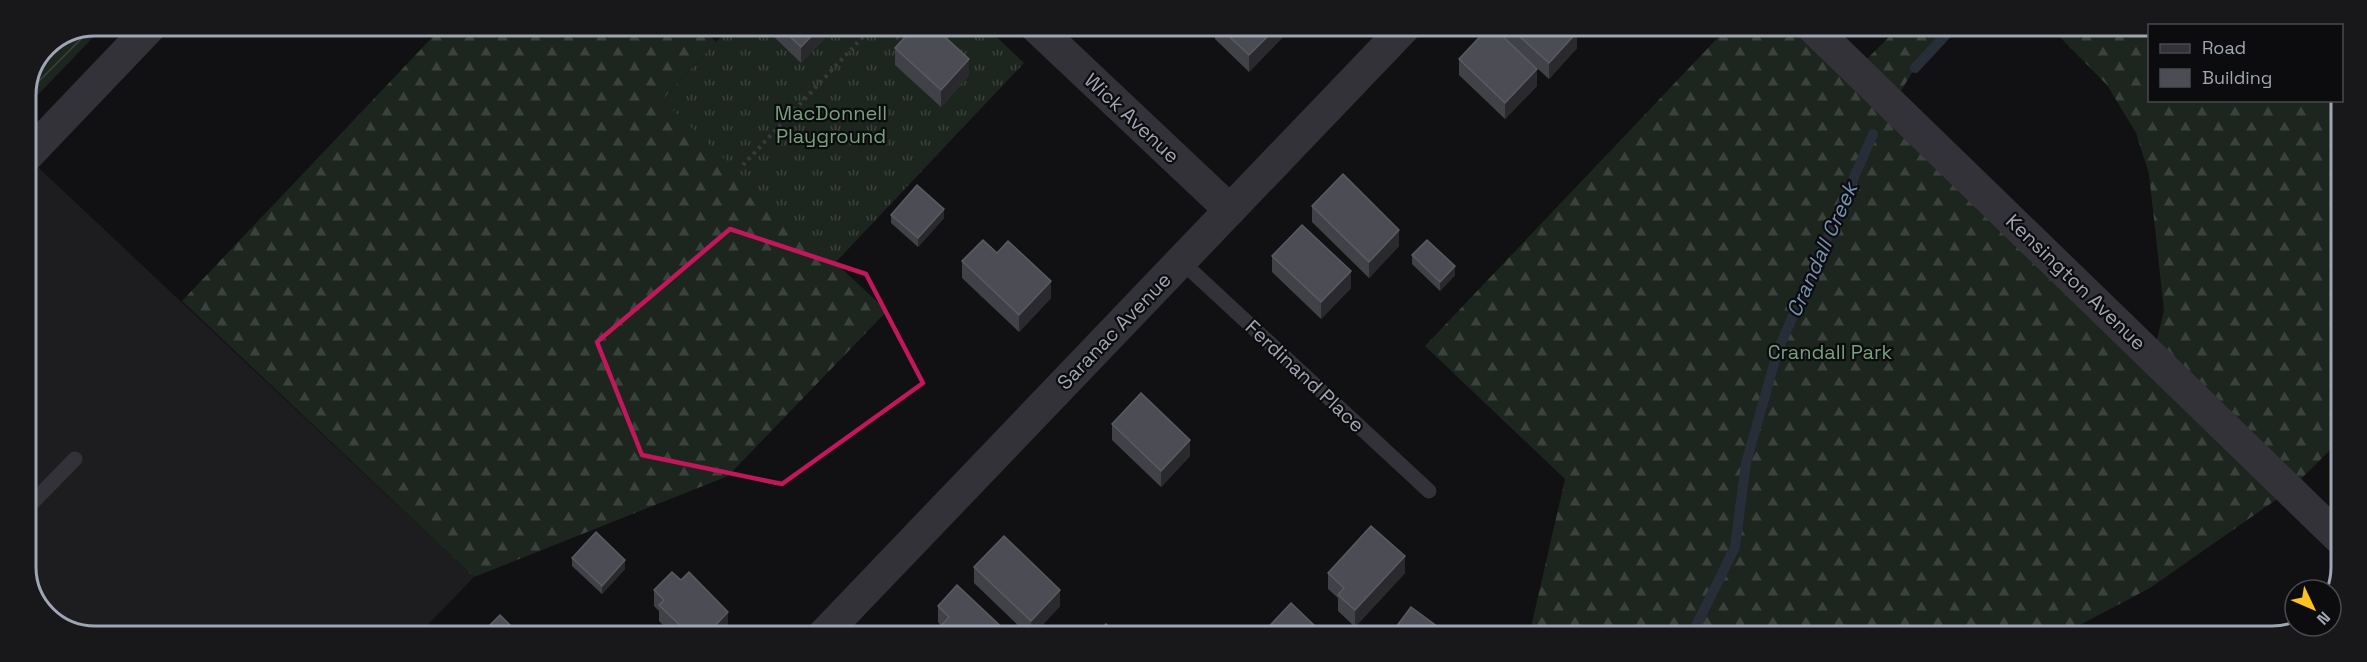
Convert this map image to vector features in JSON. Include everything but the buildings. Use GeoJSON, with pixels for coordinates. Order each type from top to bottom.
{"type":"FeatureCollection","features":[{"type":"Feature","properties":{"kind":"street"},"geometry":{"type":"LineString","coordinates":[[36,147],[142,36]]}},
{"type":"Feature","properties":{"kind":"street","name":"Wick Avenue"},"geometry":{"type":"LineString","coordinates":[[1045,36],[1230,210]]}},
{"type":"Feature","properties":{"kind":"street","name":"Saranac Avenue"},"geometry":{"type":"LineString","coordinates":[[832,626],[1396,36]]}},
{"type":"Feature","properties":{"kind":"street","name":"Kensington Avenue"},"geometry":{"type":"LineString","coordinates":[[1821,36],[2331,530]]}},
{"type":"Feature","properties":{"kind":"lane","name":"Ferdinand Place"},"geometry":{"type":"LineString","coordinates":[[1181,261],[1429,491]]}},
{"type":"Feature","properties":{"kind":"lane"},"geometry":{"type":"LineString","coordinates":[[36,499],[75,459]]}},
{"type":"Feature","properties":{"kind":"path"},"geometry":{"type":"LineString","coordinates":[[743,165],[864,36]]}},
{"type":"Feature","properties":{"kind":"path"},"geometry":{"type":"LineString","coordinates":[[895,36],[909,49]]}},
{"type":"Feature","properties":{"kind":"highlighted area"},"geometry":{"type":"Polygon","coordinates":[[[730,229],[866,274],[923,383],[782,484],[642,455],[597,342],[730,229]]]}},
{"type":"Feature","properties":{"kind":"shaded area"},"geometry":{"type":"Polygon","coordinates":[[[36,165],[474,577],[427,626],[95,626],[72,622],[59,614],[40,590],[36,571],[36,165]]]}},
{"type":"Feature","properties":{"kind":"green space"},"geometry":{"type":"Polygon","coordinates":[[[94,36],[36,97],[40,72],[53,53],[72,40],[94,36]]]}},
{"type":"Feature","properties":{"kind":"green space"},"geometry":{"type":"Polygon","coordinates":[[[434,36],[710,36],[716,42],[662,100],[887,311],[728,476],[474,577],[182,301],[434,36]]]}},
{"type":"Feature","properties":{"kind":"green space","name":"MacDonnell Playground"},"geometry":{"type":"Polygon","coordinates":[[[722,36],[996,36],[1024,63],[834,264],[662,100],[722,36]]]}},
{"type":"Feature","properties":{"kind":"green space","name":"Crandall Park"},"geometry":{"type":"Polygon","coordinates":[[[1719,36],[1821,36],[1856,70],[1890,36],[1945,36],[1915,68],[1892,105],[2153,356],[2164,310],[2149,174],[2136,133],[2107,85],[2059,36],[2148,36],[2148,102],[2331,102],[2331,449],[2290,490],[2150,588],[2078,626],[1531,626],[1565,479],[1425,346],[1719,36]]]}},
{"type":"Feature","properties":{"kind":"waterway","name":"Crandall Creek"},"geometry":{"type":"LineString","coordinates":[[1915,68],[1945,36]]}},
{"type":"Feature","properties":{"kind":"waterway","name":"Crandall Creek"},"geometry":{"type":"LineString","coordinates":[[1696,626],[1735,547],[1746,463],[1778,350],[1873,134]]}}]}
